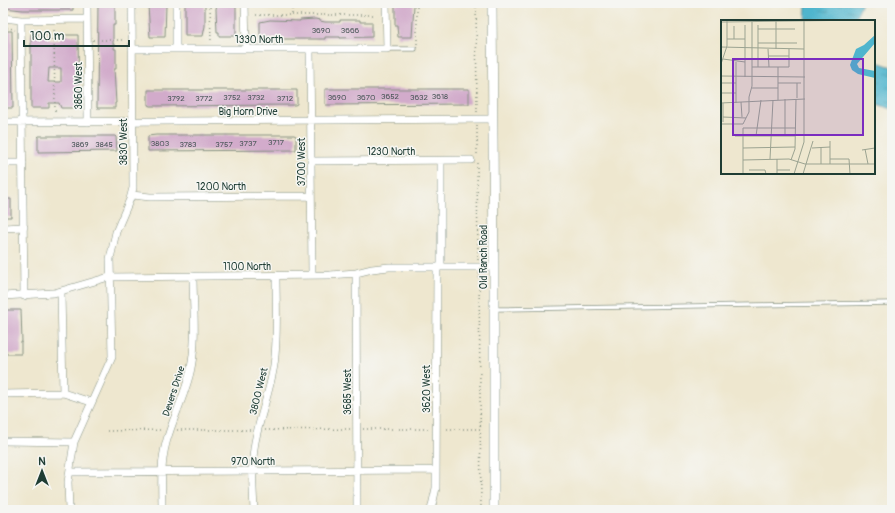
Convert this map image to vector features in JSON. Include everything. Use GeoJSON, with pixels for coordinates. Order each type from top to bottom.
{"type":"FeatureCollection","features":[{"type":"Feature","properties":{"kind":"street","name":"3860 West"},"geometry":{"type":"LineString","coordinates":[[87,3],[88,122]]}},
{"type":"Feature","properties":{"kind":"street","name":"3830 West"},"geometry":{"type":"LineString","coordinates":[[68,510],[68,482],[74,442],[112,357],[109,277],[110,259],[113,240],[132,195],[133,183],[132,3]]}},
{"type":"Feature","properties":{"kind":"street"},"geometry":{"type":"LineString","coordinates":[[176,3],[176,49]]}},
{"type":"Feature","properties":{"kind":"street"},"geometry":{"type":"LineString","coordinates":[[246,3],[246,49]]}},
{"type":"Feature","properties":{"kind":"street"},"geometry":{"type":"LineString","coordinates":[[386,3],[387,49]]}},
{"type":"Feature","properties":{"kind":"street","name":"Old Ranch Road"},"geometry":{"type":"LineString","coordinates":[[492,3],[494,510]]}},
{"type":"Feature","properties":{"kind":"street"},"geometry":{"type":"LineString","coordinates":[[3,18],[21,20],[88,19]]}},
{"type":"Feature","properties":{"kind":"street"},"geometry":{"type":"LineString","coordinates":[[21,20],[24,296]]}},
{"type":"Feature","properties":{"kind":"street","name":"1330 North"},"geometry":{"type":"LineString","coordinates":[[132,49],[387,49]]}},
{"type":"Feature","properties":{"kind":"street","name":"3700 West"},"geometry":{"type":"LineString","coordinates":[[310,49],[312,275]]}},
{"type":"Feature","properties":{"kind":"street","name":"Big Horn Drive"},"geometry":{"type":"LineString","coordinates":[[3,122],[492,119]]}},
{"type":"Feature","properties":{"kind":"street","name":"1230 North"},"geometry":{"type":"LineString","coordinates":[[311,162],[471,160]]}},
{"type":"Feature","properties":{"kind":"street","name":"3620 West"},"geometry":{"type":"LineString","coordinates":[[431,510],[436,488],[440,161]]}},
{"type":"Feature","properties":{"kind":"street"},"geometry":{"type":"LineString","coordinates":[[3,163],[23,162]]}},
{"type":"Feature","properties":{"kind":"street","name":"1200 North"},"geometry":{"type":"LineString","coordinates":[[132,195],[150,197],[311,196]]}},
{"type":"Feature","properties":{"kind":"street"},"geometry":{"type":"LineString","coordinates":[[3,228],[24,227]]}},
{"type":"Feature","properties":{"kind":"street","name":"1100 North"},"geometry":{"type":"LineString","coordinates":[[3,296],[24,296],[61,292],[109,277],[276,276],[356,273],[364,270],[385,268],[494,267]]}},
{"type":"Feature","properties":{"kind":"street","name":"3685 West"},"geometry":{"type":"LineString","coordinates":[[356,273],[357,510]]}},
{"type":"Feature","properties":{"kind":"street","name":"Devers Drive"},"geometry":{"type":"LineString","coordinates":[[162,510],[162,471],[166,443],[187,386],[192,367],[194,347],[193,276]]}},
{"type":"Feature","properties":{"kind":"street","name":"3800 West"},"geometry":{"type":"LineString","coordinates":[[254,510],[253,471],[255,443],[270,387],[276,350],[276,276]]}},
{"type":"Feature","properties":{"kind":"street"},"geometry":{"type":"LineString","coordinates":[[61,292],[63,393]]}},
{"type":"Feature","properties":{"kind":"street"},"geometry":{"type":"LineString","coordinates":[[3,394],[63,393],[91,402]]}},
{"type":"Feature","properties":{"kind":"street"},"geometry":{"type":"LineString","coordinates":[[3,442],[74,442]]}},
{"type":"Feature","properties":{"kind":"street","name":"970 North"},"geometry":{"type":"LineString","coordinates":[[70,472],[436,470]]}},
{"type":"Feature","properties":{"kind":"lane"},"geometry":{"type":"LineString","coordinates":[[387,49],[416,48]]}},
{"type":"Feature","properties":{"kind":"lane"},"geometry":{"type":"LineString","coordinates":[[494,309],[892,303]]}},
{"type":"Feature","properties":{"kind":"path"},"geometry":{"type":"LineString","coordinates":[[210,3],[210,42]]}},
{"type":"Feature","properties":{"kind":"path"},"geometry":{"type":"LineString","coordinates":[[416,48],[417,3]]}},
{"type":"Feature","properties":{"kind":"path"},"geometry":{"type":"LineString","coordinates":[[476,3],[477,109]]}},
{"type":"Feature","properties":{"kind":"path"},"geometry":{"type":"LineString","coordinates":[[256,5],[376,5]]}},
{"type":"Feature","properties":{"kind":"path"},"geometry":{"type":"LineString","coordinates":[[292,5],[292,15]]}},
{"type":"Feature","properties":{"kind":"path"},"geometry":{"type":"LineString","coordinates":[[256,15],[376,15]]}},
{"type":"Feature","properties":{"kind":"path"},"geometry":{"type":"LineString","coordinates":[[3,28],[17,30]]}},
{"type":"Feature","properties":{"kind":"path"},"geometry":{"type":"LineString","coordinates":[[54,30],[55,113]]}},
{"type":"Feature","properties":{"kind":"path"},"geometry":{"type":"LineString","coordinates":[[91,40],[122,40]]}},
{"type":"Feature","properties":{"kind":"path"},"geometry":{"type":"LineString","coordinates":[[477,132],[480,510]]}},
{"type":"Feature","properties":{"kind":"path"},"geometry":{"type":"LineString","coordinates":[[265,430],[349,429]]}},
{"type":"Feature","properties":{"kind":"path"},"geometry":{"type":"LineString","coordinates":[[365,429],[430,429]]}},
{"type":"Feature","properties":{"kind":"path"},"geometry":{"type":"LineString","coordinates":[[442,429],[480,429]]}},
{"type":"Feature","properties":{"kind":"path"},"geometry":{"type":"LineString","coordinates":[[107,431],[159,430]]}},
{"type":"Feature","properties":{"kind":"path"},"geometry":{"type":"LineString","coordinates":[[181,430],[251,430]]}},
{"type":"Feature","properties":{"kind":"water"},"geometry":{"type":"Polygon","coordinates":[[[806,3],[862,3],[854,20],[805,20],[806,3]]]}},
{"type":"Feature","properties":{"kind":"water"},"geometry":{"type":"Polygon","coordinates":[[[875,61],[892,67],[892,109],[875,103],[875,61]]]}},
{"type":"Feature","properties":{"kind":"building"},"geometry":{"type":"Polygon","coordinates":[[[3,3],[73,3],[73,10],[23,10],[3,8],[3,3]]]}},
{"type":"Feature","properties":{"kind":"building"},"geometry":{"type":"Polygon","coordinates":[[[98,3],[113,3],[113,5],[115,5],[113,44],[114,49],[116,49],[116,69],[114,69],[115,108],[97,108],[98,3]]]}},
{"type":"Feature","properties":{"kind":"building"},"geometry":{"type":"Polygon","coordinates":[[[149,3],[165,3],[166,5],[165,37],[150,37],[149,3]]]}},
{"type":"Feature","properties":{"kind":"building"},"geometry":{"type":"Polygon","coordinates":[[[185,3],[205,3],[205,26],[203,36],[185,36],[185,3]]]}},
{"type":"Feature","properties":{"kind":"building"},"geometry":{"type":"Polygon","coordinates":[[[218,3],[236,3],[236,36],[219,36],[219,32],[217,32],[216,9],[218,3]]]}},
{"type":"Feature","properties":{"kind":"building"},"geometry":{"type":"Polygon","coordinates":[[[397,3],[412,3],[414,5],[412,37],[398,37],[397,25],[395,25],[395,5],[397,5],[397,3]]]}},
{"type":"Feature","properties":{"kind":"building"},"geometry":{"type":"Polygon","coordinates":[[[315,19],[325,22],[360,20],[360,22],[372,22],[372,37],[260,39],[260,22],[270,20],[300,21],[315,19]]]}},
{"type":"Feature","properties":{"kind":"building"},"geometry":{"type":"Polygon","coordinates":[[[3,31],[12,31],[13,108],[3,108],[3,31]]]}},
{"type":"Feature","properties":{"kind":"building"},"geometry":{"type":"Polygon","coordinates":[[[31,34],[48,34],[48,39],[50,40],[60,40],[60,35],[78,35],[79,108],[61,108],[59,103],[49,103],[49,108],[31,108],[31,34]],[[49,68],[48,82],[61,82],[61,68],[49,68]]]}},
{"type":"Feature","properties":{"kind":"building"},"geometry":{"type":"Polygon","coordinates":[[[325,89],[469,89],[469,104],[326,105],[325,89]]]}},
{"type":"Feature","properties":{"kind":"building"},"geometry":{"type":"Polygon","coordinates":[[[148,90],[297,90],[297,104],[150,106],[148,105],[148,90]]]}},
{"type":"Feature","properties":{"kind":"building"},"geometry":{"type":"Polygon","coordinates":[[[294,135],[296,136],[296,150],[148,151],[148,136],[294,135]]]}},
{"type":"Feature","properties":{"kind":"building"},"geometry":{"type":"Polygon","coordinates":[[[39,136],[115,136],[117,151],[38,152],[39,136]]]}},
{"type":"Feature","properties":{"kind":"building"},"geometry":{"type":"Polygon","coordinates":[[[3,199],[11,199],[11,217],[3,217],[3,199]]]}},
{"type":"Feature","properties":{"kind":"building"},"geometry":{"type":"Polygon","coordinates":[[[6,310],[21,310],[21,354],[6,354],[6,310]]]}}]}
